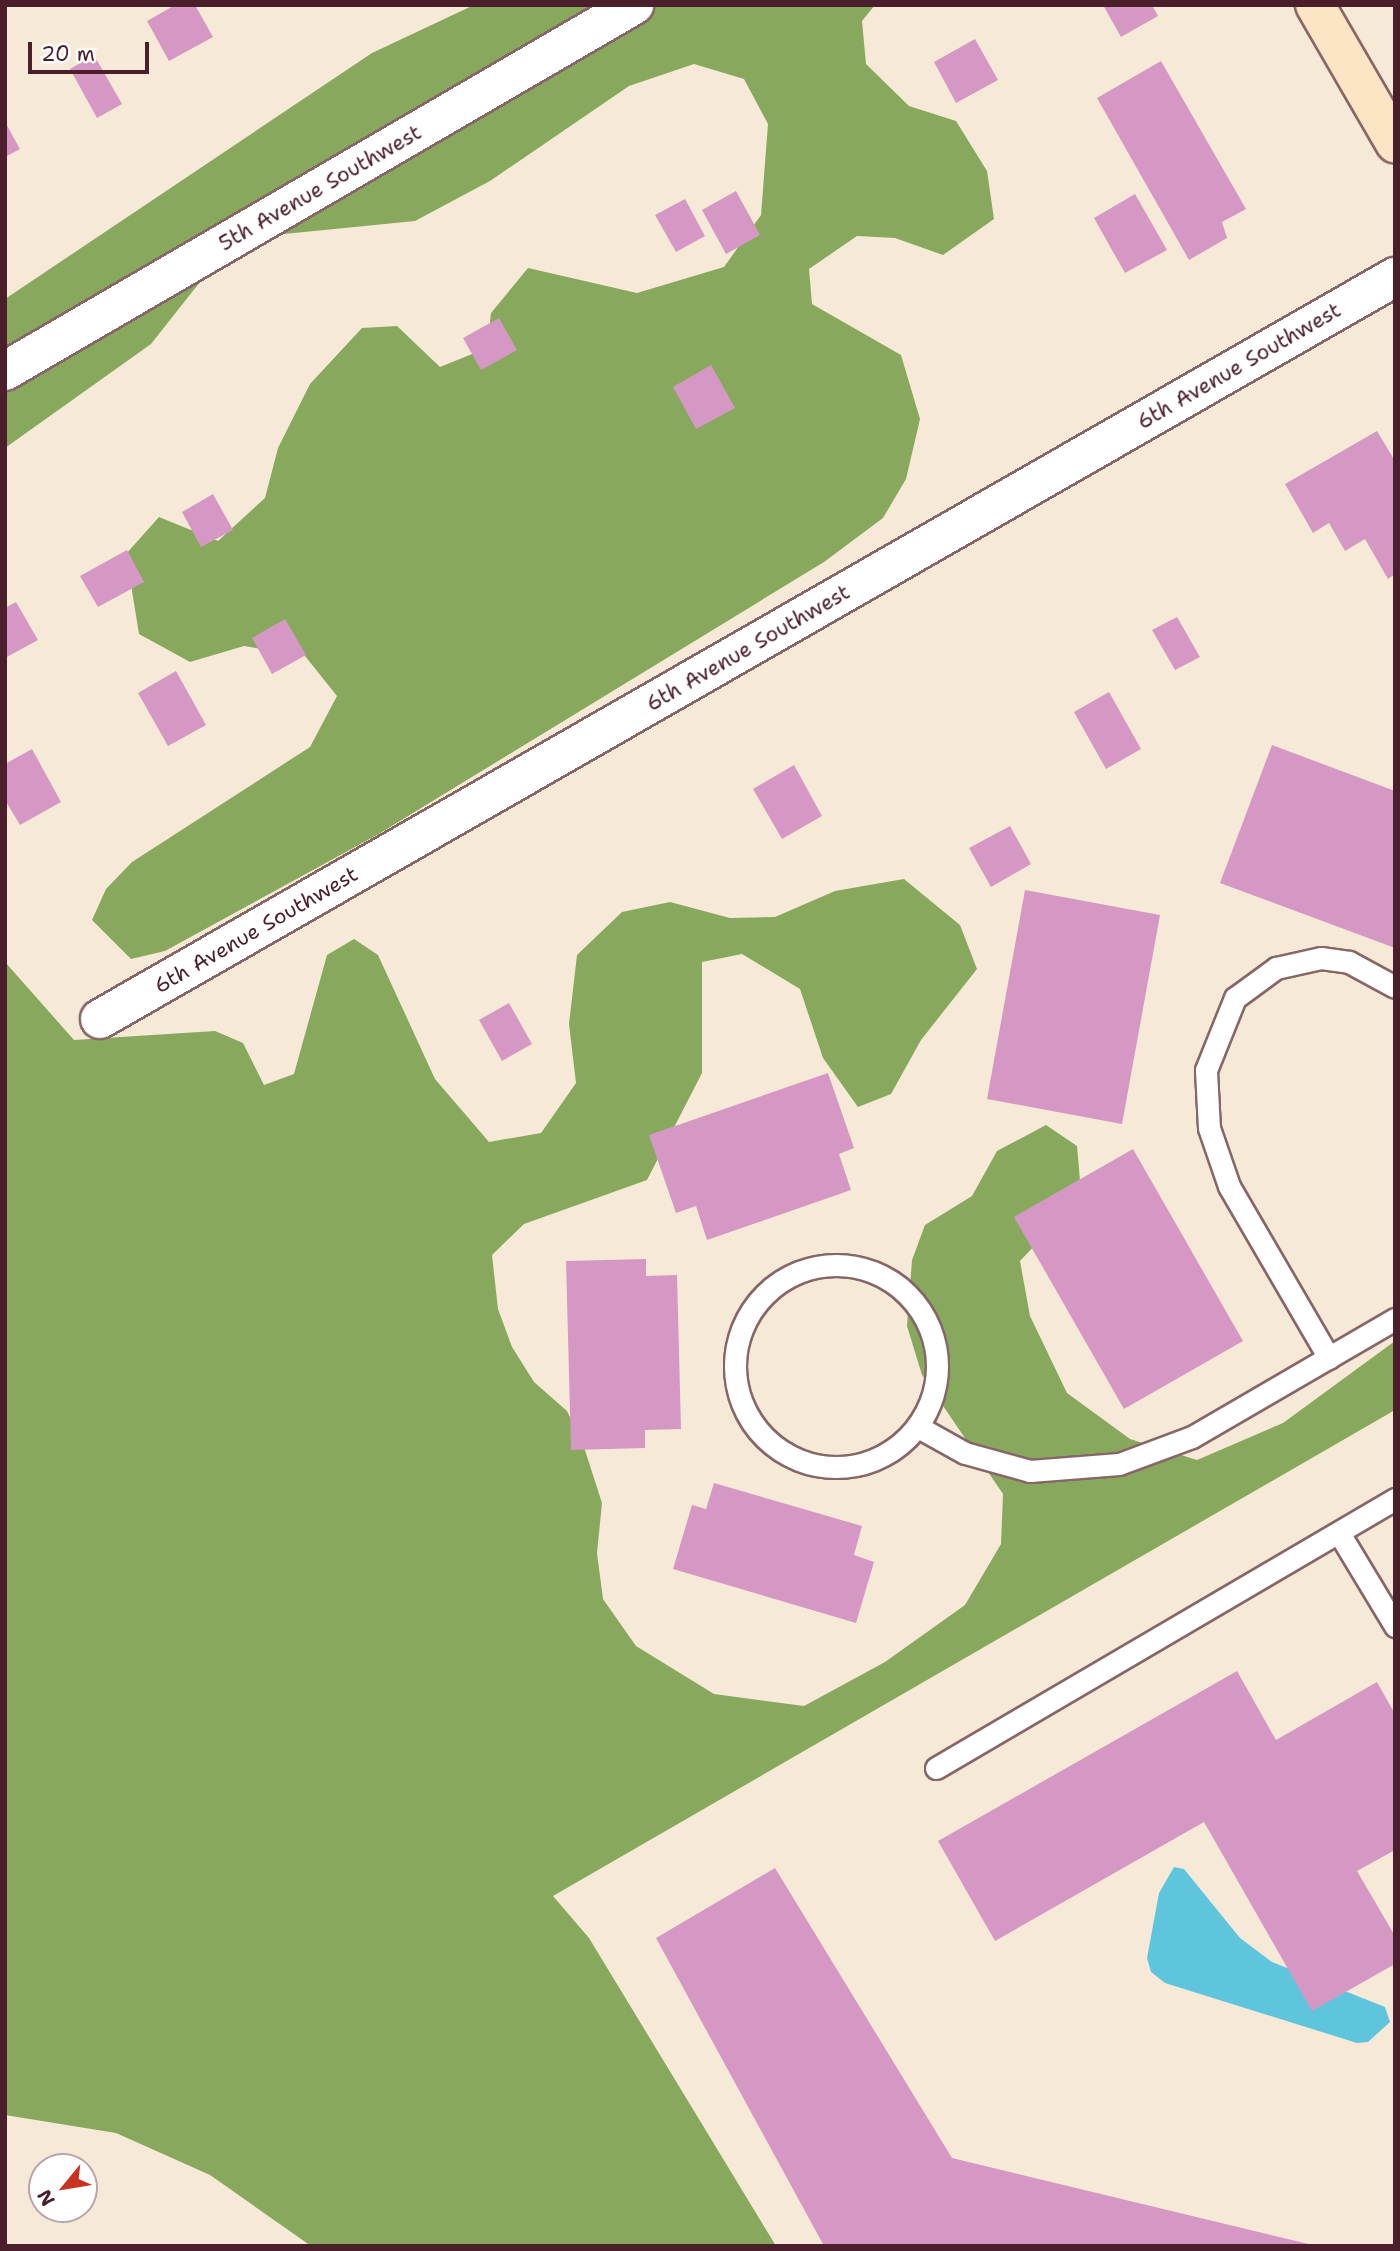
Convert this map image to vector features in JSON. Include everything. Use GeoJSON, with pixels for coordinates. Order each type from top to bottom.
{"type":"FeatureCollection","features":[{"type":"Feature","properties":{"kind":"main road"},"geometry":{"type":"LineString","coordinates":[[1315,5],[1395,143]]}},
{"type":"Feature","properties":{"kind":"street","name":"5th Avenue Southwest"},"geometry":{"type":"LineString","coordinates":[[5,371],[634,5]]}},
{"type":"Feature","properties":{"kind":"street","name":"6th Avenue Southwest"},"geometry":{"type":"LineString","coordinates":[[100,1019],[1395,276]]}},
{"type":"Feature","properties":{"kind":"lane"},"geometry":{"type":"LineString","coordinates":[[1329,1358],[1229,1186],[1209,1128],[1206,1070],[1235,998],[1276,968],[1321,958],[1349,962],[1395,987]]}},
{"type":"Feature","properties":{"kind":"lane"},"geometry":{"type":"LineString","coordinates":[[855,1265],[893,1281],[924,1315],[937,1360],[920,1428],[881,1458],[848,1467],[800,1461],[778,1449],[747,1416],[735,1374],[738,1339],[755,1303],[773,1286],[810,1267],[855,1265]]}},
{"type":"Feature","properties":{"kind":"lane"},"geometry":{"type":"LineString","coordinates":[[920,1428],[999,1465],[1042,1472],[1093,1468],[1192,1437],[1395,1319]]}},
{"type":"Feature","properties":{"kind":"lane"},"geometry":{"type":"LineString","coordinates":[[936,1768],[1395,1500]]}},
{"type":"Feature","properties":{"kind":"lane"},"geometry":{"type":"LineString","coordinates":[[1339,1533],[1395,1626]]}},
{"type":"Feature","properties":{"kind":"green space"},"geometry":{"type":"Polygon","coordinates":[[[474,5],[875,5],[862,21],[866,64],[909,106],[956,121],[987,171],[994,219],[943,255],[895,238],[857,236],[809,269],[812,304],[901,355],[920,419],[906,479],[883,518],[824,562],[377,835],[165,951],[131,959],[92,920],[106,889],[132,862],[310,747],[337,696],[305,656],[244,646],[190,662],[139,634],[126,554],[159,517],[218,541],[265,498],[278,448],[310,384],[362,328],[397,326],[440,367],[487,348],[491,313],[528,268],[637,293],[724,267],[761,215],[768,124],[744,79],[694,64],[629,86],[490,181],[415,221],[264,236],[200,282],[151,344],[5,448],[5,299],[372,53],[474,5]]]}},
{"type":"Feature","properties":{"kind":"green space"},"geometry":{"type":"Polygon","coordinates":[[[904,879],[960,925],[977,969],[921,1040],[891,1094],[858,1107],[823,1058],[800,989],[742,954],[702,962],[702,1073],[647,1180],[524,1224],[492,1255],[498,1309],[512,1347],[534,1382],[567,1411],[583,1444],[602,1503],[597,1553],[603,1599],[636,1646],[714,1694],[804,1706],[885,1662],[965,1605],[1001,1544],[1003,1494],[922,1375],[907,1326],[912,1260],[925,1225],[972,1196],[997,1151],[1046,1125],[1077,1146],[1080,1181],[1057,1222],[1020,1261],[1030,1316],[1067,1393],[1130,1439],[1197,1460],[1283,1423],[1395,1341],[1395,1410],[553,1896],[589,1938],[776,2246],[311,2246],[210,2175],[116,2133],[5,2115],[5,962],[74,1040],[215,1031],[243,1043],[264,1085],[294,1074],[327,955],[354,939],[378,955],[435,1079],[489,1142],[541,1133],[576,1083],[569,1024],[577,955],[622,912],[670,902],[730,918],[775,917],[835,891],[904,879]]]}},
{"type":"Feature","properties":{"kind":"water"},"geometry":{"type":"Polygon","coordinates":[[[1174,1867],[1184,1869],[1240,1938],[1272,1962],[1385,2007],[1390,2022],[1368,2042],[1357,2043],[1165,1983],[1151,1972],[1147,1958],[1159,1893],[1174,1867]]]}},
{"type":"Feature","properties":{"kind":"building"},"geometry":{"type":"Polygon","coordinates":[[[175,5],[195,5],[213,37],[169,61],[147,21],[175,5]]]}},
{"type":"Feature","properties":{"kind":"building"},"geometry":{"type":"Polygon","coordinates":[[[1103,5],[1152,5],[1158,16],[1121,37],[1103,5]]]}},
{"type":"Feature","properties":{"kind":"building"},"geometry":{"type":"Polygon","coordinates":[[[975,39],[998,80],[956,103],[934,62],[975,39]]]}},
{"type":"Feature","properties":{"kind":"building"},"geometry":{"type":"Polygon","coordinates":[[[94,55],[122,104],[97,118],[70,69],[94,55]]]}},
{"type":"Feature","properties":{"kind":"building"},"geometry":{"type":"Polygon","coordinates":[[[1161,61],[1246,209],[1222,222],[1227,238],[1189,260],[1097,98],[1161,61]]]}},
{"type":"Feature","properties":{"kind":"building"},"geometry":{"type":"Polygon","coordinates":[[[5,122],[20,149],[5,157],[5,122]]]}},
{"type":"Feature","properties":{"kind":"building"},"geometry":{"type":"Polygon","coordinates":[[[736,191],[760,235],[726,254],[702,210],[736,191]]]}},
{"type":"Feature","properties":{"kind":"building"},"geometry":{"type":"Polygon","coordinates":[[[1135,194],[1167,250],[1125,273],[1094,218],[1135,194]]]}},
{"type":"Feature","properties":{"kind":"building"},"geometry":{"type":"Polygon","coordinates":[[[685,199],[705,236],[676,252],[655,215],[685,199]]]}},
{"type":"Feature","properties":{"kind":"building"},"geometry":{"type":"Polygon","coordinates":[[[499,318],[517,350],[481,370],[463,338],[499,318]]]}},
{"type":"Feature","properties":{"kind":"building"},"geometry":{"type":"Polygon","coordinates":[[[711,365],[735,408],[696,429],[673,387],[711,365]]]}},
{"type":"Feature","properties":{"kind":"building"},"geometry":{"type":"Polygon","coordinates":[[[1377,431],[1395,461],[1395,574],[1388,579],[1365,539],[1345,551],[1329,523],[1313,533],[1285,484],[1377,431]]]}},
{"type":"Feature","properties":{"kind":"building"},"geometry":{"type":"Polygon","coordinates":[[[213,494],[233,530],[201,547],[182,512],[213,494]]]}},
{"type":"Feature","properties":{"kind":"building"},"geometry":{"type":"Polygon","coordinates":[[[127,550],[144,582],[98,607],[80,576],[127,550]]]}},
{"type":"Feature","properties":{"kind":"building"},"geometry":{"type":"Polygon","coordinates":[[[16,602],[38,640],[5,658],[5,608],[16,602]]]}},
{"type":"Feature","properties":{"kind":"building"},"geometry":{"type":"Polygon","coordinates":[[[1177,617],[1200,657],[1175,670],[1152,630],[1177,617]]]}},
{"type":"Feature","properties":{"kind":"building"},"geometry":{"type":"Polygon","coordinates":[[[285,619],[306,655],[272,674],[252,638],[285,619]]]}},
{"type":"Feature","properties":{"kind":"building"},"geometry":{"type":"Polygon","coordinates":[[[176,671],[206,725],[168,746],[138,693],[176,671]]]}},
{"type":"Feature","properties":{"kind":"building"},"geometry":{"type":"Polygon","coordinates":[[[1109,692],[1141,749],[1106,769],[1074,712],[1109,692]]]}},
{"type":"Feature","properties":{"kind":"building"},"geometry":{"type":"Polygon","coordinates":[[[1272,745],[1395,791],[1395,948],[1220,883],[1272,745]]]}},
{"type":"Feature","properties":{"kind":"building"},"geometry":{"type":"Polygon","coordinates":[[[32,749],[61,802],[20,825],[5,800],[5,764],[32,749]]]}},
{"type":"Feature","properties":{"kind":"building"},"geometry":{"type":"Polygon","coordinates":[[[794,765],[822,816],[782,839],[753,789],[794,765]]]}},
{"type":"Feature","properties":{"kind":"building"},"geometry":{"type":"Polygon","coordinates":[[[1010,826],[1031,864],[991,887],[969,848],[1010,826]]]}},
{"type":"Feature","properties":{"kind":"building"},"geometry":{"type":"Polygon","coordinates":[[[1025,890],[1160,915],[1122,1124],[987,1099],[1025,890]]]}},
{"type":"Feature","properties":{"kind":"building"},"geometry":{"type":"Polygon","coordinates":[[[509,1003],[532,1044],[502,1061],[479,1020],[509,1003]]]}},
{"type":"Feature","properties":{"kind":"building"},"geometry":{"type":"Polygon","coordinates":[[[828,1073],[854,1148],[839,1154],[851,1190],[707,1240],[696,1206],[676,1213],[649,1135],[828,1073]]]}},
{"type":"Feature","properties":{"kind":"building"},"geometry":{"type":"Polygon","coordinates":[[[1133,1149],[1243,1341],[1124,1409],[1014,1217],[1133,1149]]]}},
{"type":"Feature","properties":{"kind":"building"},"geometry":{"type":"Polygon","coordinates":[[[646,1259],[646,1276],[677,1275],[681,1429],[645,1430],[645,1448],[571,1450],[566,1261],[646,1259]]]}},
{"type":"Feature","properties":{"kind":"building"},"geometry":{"type":"Polygon","coordinates":[[[714,1483],[862,1526],[854,1555],[874,1562],[856,1623],[673,1569],[692,1505],[706,1509],[714,1483]]]}},
{"type":"Feature","properties":{"kind":"building"},"geometry":{"type":"Polygon","coordinates":[[[1237,1671],[1276,1740],[1377,1682],[1395,1714],[1395,1850],[1357,1871],[1395,1936],[1395,1964],[1312,2011],[1204,1822],[995,1941],[938,1841],[1237,1671]]]}},
{"type":"Feature","properties":{"kind":"building"},"geometry":{"type":"Polygon","coordinates":[[[775,1868],[952,2158],[1317,2246],[824,2246],[656,1938],[775,1868]]]}}]}
